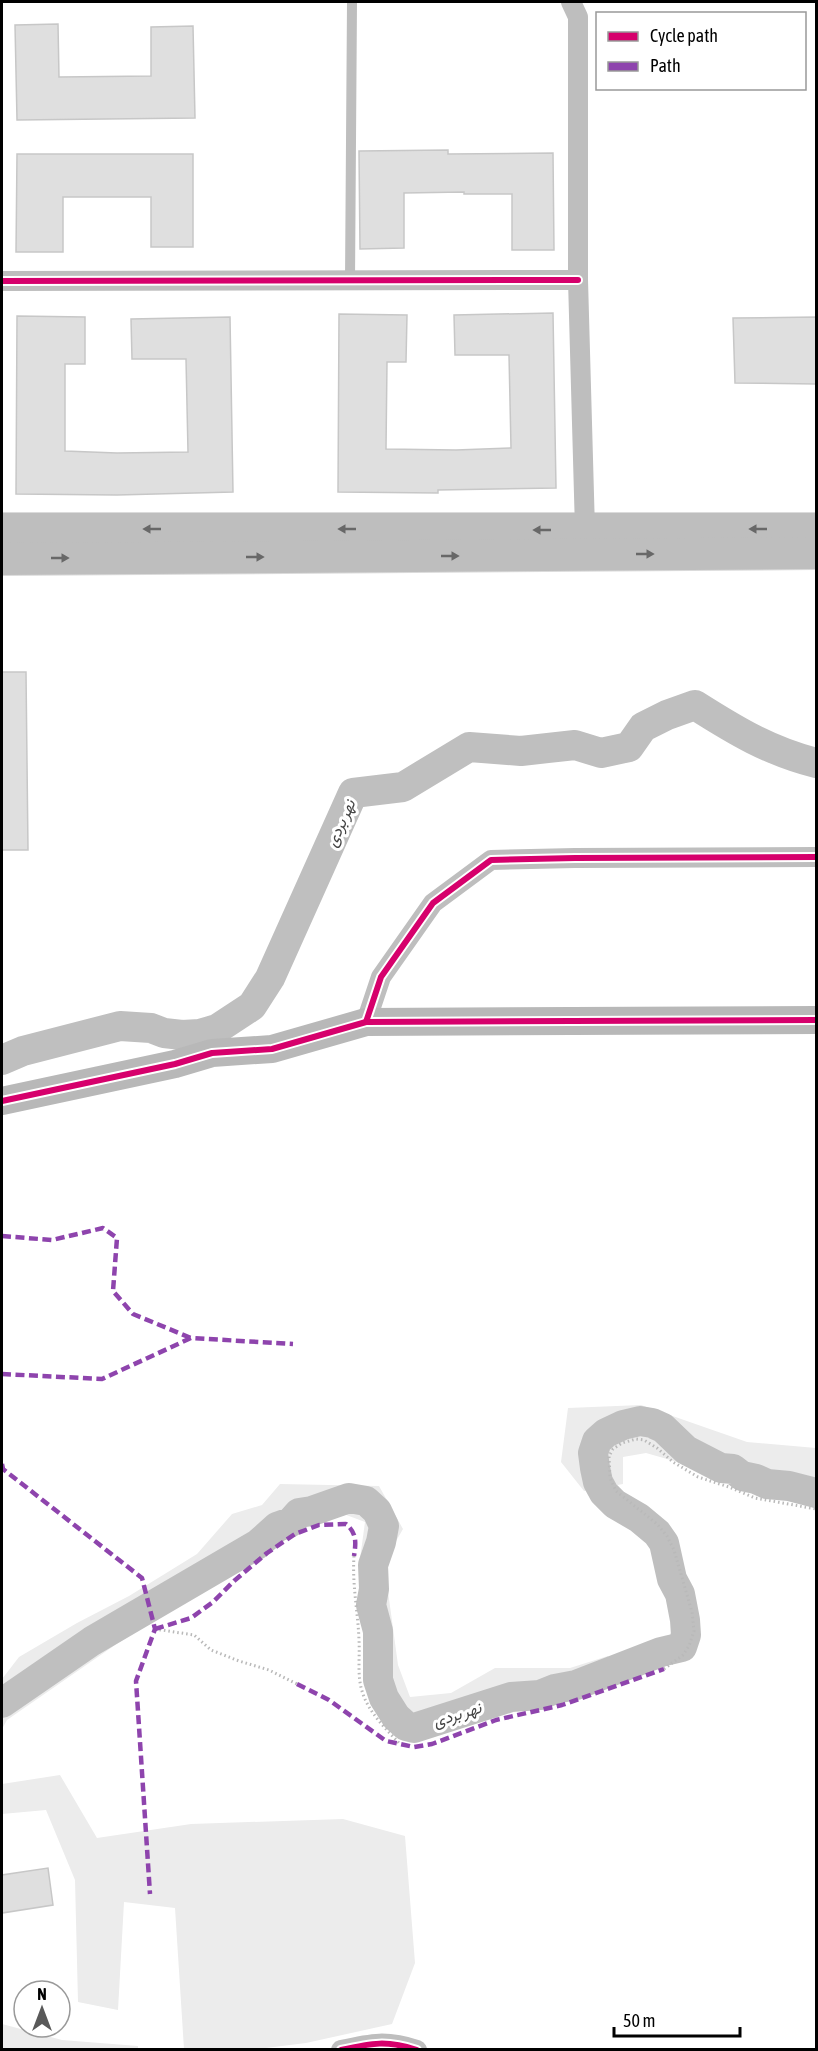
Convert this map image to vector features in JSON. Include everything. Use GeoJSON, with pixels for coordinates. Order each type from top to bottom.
{"type":"FeatureCollection","features":[{"type":"Feature","properties":{"kind":"main road"},"geometry":{"type":"LineString","coordinates":[[2,529],[816,529]]}},
{"type":"Feature","properties":{"kind":"main road"},"geometry":{"type":"LineString","coordinates":[[2,559],[816,553]]}},
{"type":"Feature","properties":{"kind":"street"},"geometry":{"type":"LineString","coordinates":[[571,2],[578,17],[578,280],[585,530]]}},
{"type":"Feature","properties":{"kind":"street"},"geometry":{"type":"LineString","coordinates":[[2,282],[578,280]]}},
{"type":"Feature","properties":{"kind":"street"},"geometry":{"type":"LineString","coordinates":[[2,523],[2,529]]}},
{"type":"Feature","properties":{"kind":"street"},"geometry":{"type":"LineString","coordinates":[[366,1022],[381,977],[433,903],[491,860],[816,857]]}},
{"type":"Feature","properties":{"kind":"street"},"geometry":{"type":"LineString","coordinates":[[2,1101],[175,1064],[212,1053],[272,1049],[366,1022],[816,1020]]}},
{"type":"Feature","properties":{"kind":"street"},"geometry":{"type":"LineString","coordinates":[[2,1088],[66,1073],[175,1064]]}},
{"type":"Feature","properties":{"kind":"street"},"geometry":{"type":"LineString","coordinates":[[341,2049],[380,2042],[417,2049]]}},
{"type":"Feature","properties":{"kind":"lane"},"geometry":{"type":"LineString","coordinates":[[350,281],[352,2]]}},
{"type":"Feature","properties":{"kind":"path"},"geometry":{"type":"LineString","coordinates":[[664,1669],[683,1655],[689,1646],[694,1632],[692,1612],[668,1536],[657,1524],[616,1491],[613,1485],[608,1464],[613,1449],[622,1443],[636,1439],[644,1440],[698,1477],[755,1498],[816,1509]]}},
{"type":"Feature","properties":{"kind":"path"},"geometry":{"type":"LineString","coordinates":[[354,1556],[352,1577],[362,1693],[377,1718],[400,1744]]}},
{"type":"Feature","properties":{"kind":"path"},"geometry":{"type":"LineString","coordinates":[[155,1629],[194,1635],[211,1650],[269,1670],[297,1684]]}},
{"type":"Feature","properties":{"kind":"shaded area"},"geometry":{"type":"Polygon","coordinates":[[[641,1405],[747,1442],[816,1448],[816,1496],[646,1453],[623,1457],[623,1484],[584,1491],[561,1462],[568,1408],[641,1405]]]}},
{"type":"Feature","properties":{"kind":"shaded area"},"geometry":{"type":"Polygon","coordinates":[[[280,1484],[379,1486],[403,1529],[384,1562],[398,1665],[410,1697],[451,1693],[495,1668],[570,1668],[608,1656],[617,1679],[489,1711],[417,1734],[390,1722],[368,1673],[360,1559],[365,1522],[341,1513],[279,1534],[188,1600],[118,1643],[7,1720],[2,1729],[2,1679],[19,1657],[129,1596],[197,1554],[232,1514],[262,1505],[280,1484]]]}},
{"type":"Feature","properties":{"kind":"shaded area"},"geometry":{"type":"Polygon","coordinates":[[[60,1775],[97,1838],[191,1824],[343,1819],[405,1836],[415,1963],[392,2024],[306,2043],[251,2050],[184,2049],[175,1908],[124,1902],[118,2010],[78,2002],[75,1880],[46,1810],[2,1814],[2,1784],[60,1775]]]}},
{"type":"Feature","properties":{"kind":"shaded area"},"geometry":{"type":"Polygon","coordinates":[[[2,2024],[12,2027],[12,2039],[58,2039],[138,2046],[138,2049],[2,2049],[2,2024]]]}},
{"type":"Feature","properties":{"kind":"building"},"geometry":{"type":"Polygon","coordinates":[[[58,24],[59,77],[151,76],[151,27],[193,26],[195,118],[17,120],[15,25],[58,24]]]}},
{"type":"Feature","properties":{"kind":"building"},"geometry":{"type":"Polygon","coordinates":[[[448,150],[448,154],[553,153],[554,250],[512,250],[512,194],[464,194],[464,192],[404,193],[404,248],[360,249],[359,151],[448,150]]]}},
{"type":"Feature","properties":{"kind":"building"},"geometry":{"type":"Polygon","coordinates":[[[17,154],[193,154],[193,247],[151,247],[151,197],[63,197],[63,252],[16,252],[17,154]]]}},
{"type":"Feature","properties":{"kind":"building"},"geometry":{"type":"Polygon","coordinates":[[[553,313],[556,488],[438,490],[438,493],[338,492],[339,314],[407,315],[406,362],[387,362],[386,449],[456,450],[511,448],[509,355],[455,355],[454,315],[553,313]]]}},
{"type":"Feature","properties":{"kind":"building"},"geometry":{"type":"Polygon","coordinates":[[[17,316],[85,317],[85,364],[65,364],[65,451],[117,453],[188,452],[186,359],[132,359],[131,319],[230,317],[233,492],[117,495],[16,494],[17,316]]]}},
{"type":"Feature","properties":{"kind":"building"},"geometry":{"type":"Polygon","coordinates":[[[816,317],[816,384],[735,383],[733,318],[816,317]]]}},
{"type":"Feature","properties":{"kind":"building"},"geometry":{"type":"Polygon","coordinates":[[[2,672],[26,672],[28,850],[2,850],[2,672]]]}},
{"type":"Feature","properties":{"kind":"building"},"geometry":{"type":"Polygon","coordinates":[[[48,1868],[53,1905],[2,1913],[2,1875],[48,1868]]]}},
{"type":"Feature","properties":{"kind":"waterway","name":"نهر بردى"},"geometry":{"type":"LineString","coordinates":[[2,1060],[23,1051],[120,1026],[151,1028],[164,1033],[182,1035],[200,1034],[217,1029],[252,1006],[270,978],[353,793],[403,787],[469,747],[521,751],[575,745],[601,753],[629,747],[643,727],[695,705],[753,739],[783,753],[816,763]]}},
{"type":"Feature","properties":{"kind":"waterway","name":"نهر بردى"},"geometry":{"type":"LineString","coordinates":[[2,1703],[92,1641],[258,1544],[277,1527],[291,1522],[299,1513],[312,1511],[349,1498],[366,1501],[377,1511],[384,1526],[373,1565],[374,1589],[371,1605],[378,1631],[378,1680],[384,1698],[396,1717],[406,1726],[414,1728],[511,1697],[540,1695],[576,1685],[661,1652],[682,1647],[686,1635],[685,1620],[680,1594],[672,1579],[664,1543],[657,1533],[639,1518],[615,1504],[604,1493],[598,1482],[593,1453],[597,1441],[606,1433],[623,1425],[640,1421],[652,1423],[663,1428],[686,1450],[721,1468],[733,1469],[742,1476],[767,1484],[789,1486],[816,1493]]}},
{"type":"Feature","properties":{"kind":"marked path"},"geometry":{"type":"LineString","coordinates":[[2,1236],[52,1240],[103,1228],[117,1238],[113,1291],[133,1314],[191,1338]]}},
{"type":"Feature","properties":{"kind":"marked path"},"geometry":{"type":"LineString","coordinates":[[2,1374],[102,1379],[191,1338],[293,1344]]}},
{"type":"Feature","properties":{"kind":"marked path"},"geometry":{"type":"LineString","coordinates":[[2,1464],[3,1469],[142,1578],[155,1629],[136,1681],[150,1894]]}},
{"type":"Feature","properties":{"kind":"marked path"},"geometry":{"type":"LineString","coordinates":[[155,1629],[191,1618],[213,1602],[267,1553],[295,1534],[319,1525],[346,1524],[355,1538],[354,1556]]}},
{"type":"Feature","properties":{"kind":"marked path"},"geometry":{"type":"LineString","coordinates":[[297,1684],[329,1700],[386,1741],[414,1747],[432,1744],[496,1720],[562,1705],[664,1669]]}},
{"type":"Feature","properties":{"kind":"cycle path"},"geometry":{"type":"LineString","coordinates":[[2,281],[578,280]]}},
{"type":"Feature","properties":{"kind":"cycle path"},"geometry":{"type":"LineString","coordinates":[[366,1022],[381,977],[433,903],[491,860],[816,857]]}},
{"type":"Feature","properties":{"kind":"cycle path"},"geometry":{"type":"LineString","coordinates":[[2,1101],[175,1064],[212,1053],[272,1049],[366,1022],[816,1020]]}},
{"type":"Feature","properties":{"kind":"cycle path"},"geometry":{"type":"LineString","coordinates":[[341,2050],[379,2044],[397,2045],[417,2050]]}}]}
